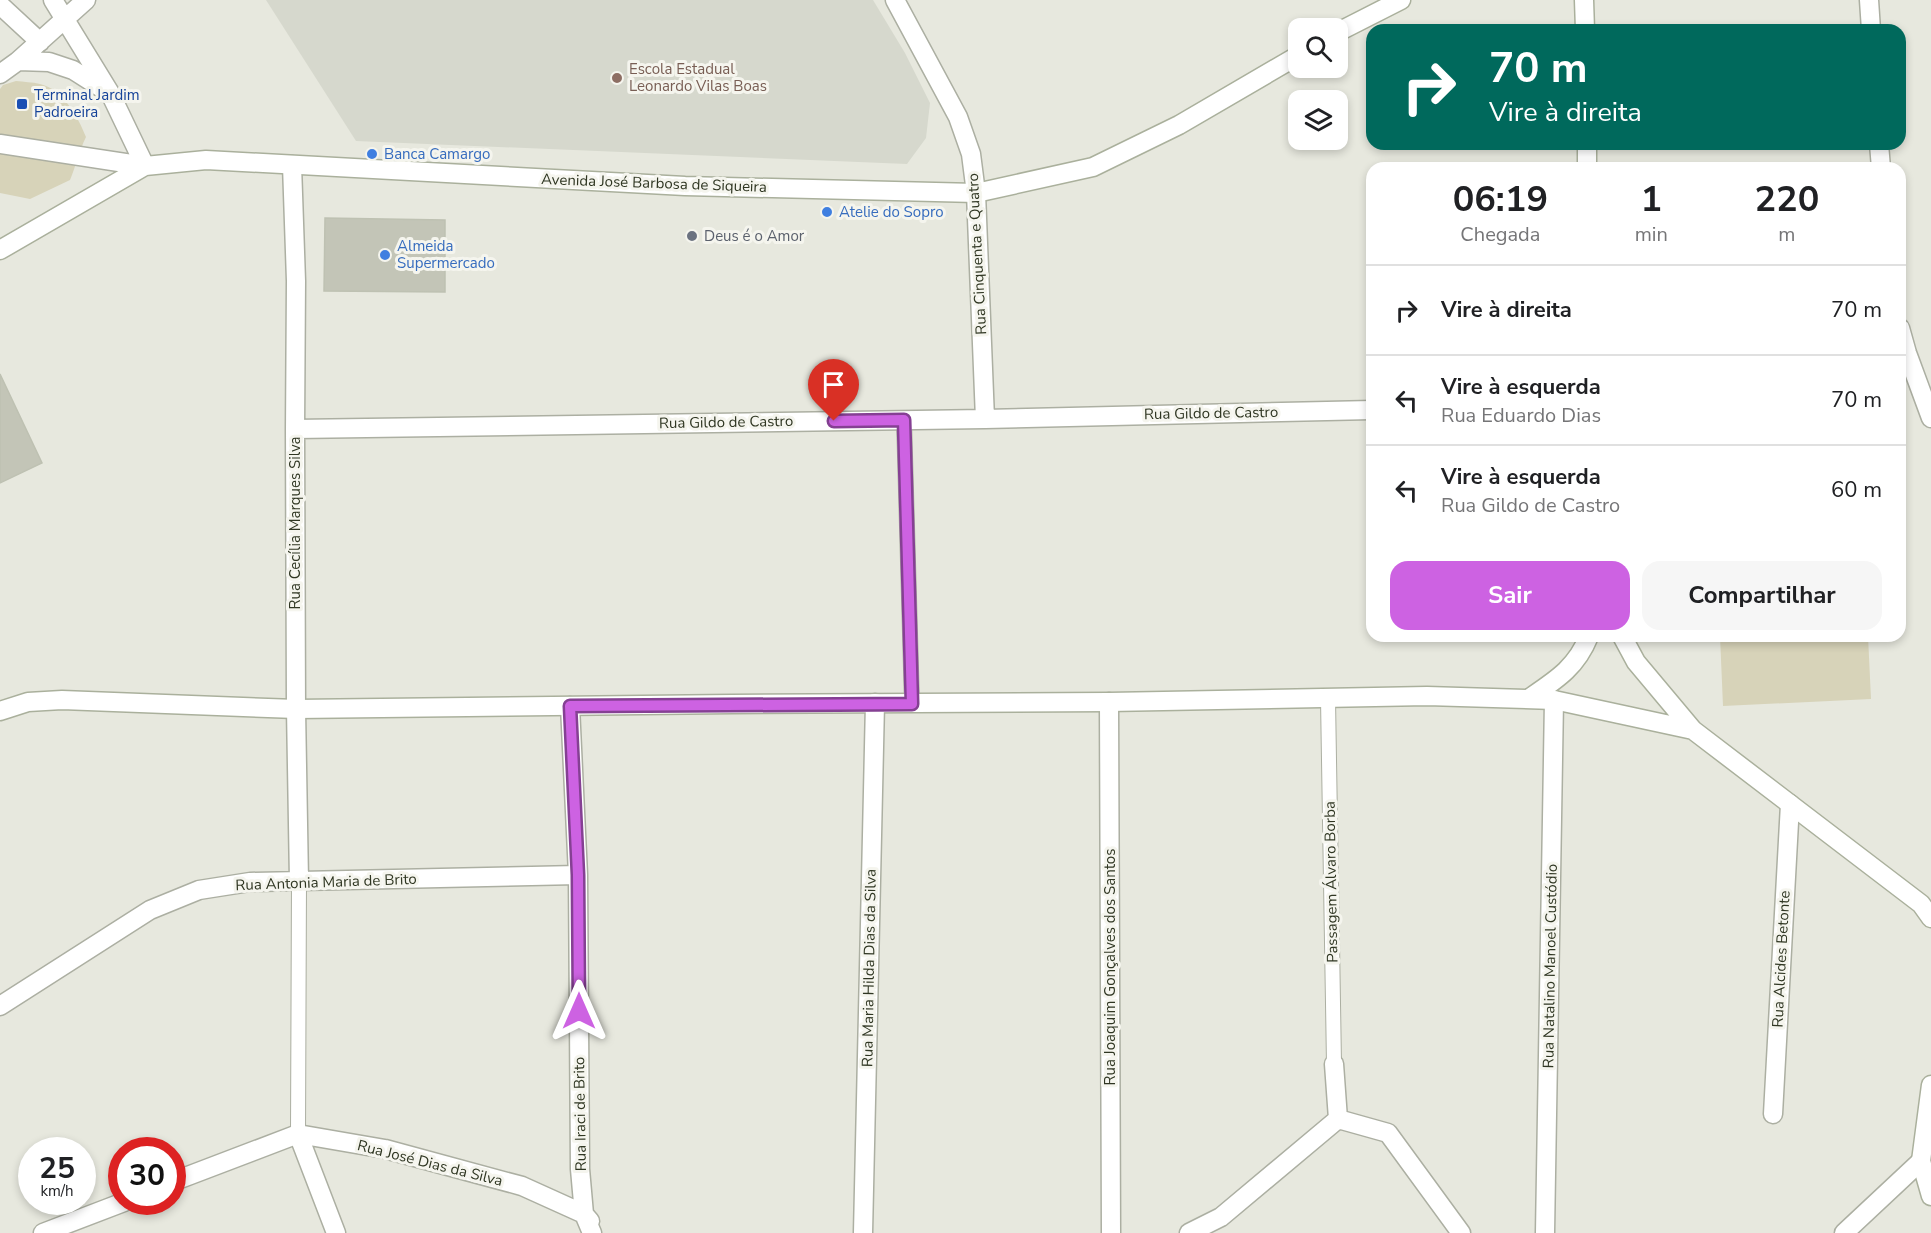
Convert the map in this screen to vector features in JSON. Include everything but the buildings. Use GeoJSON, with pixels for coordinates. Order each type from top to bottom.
{"type":"FeatureCollection","features":[{"type":"Feature","properties":{"kind":"street"},"geometry":{"type":"LineString","coordinates":[[53,0],[110,93],[145,166]]}},
{"type":"Feature","properties":{"kind":"street"},"geometry":{"type":"LineString","coordinates":[[0,74],[66,20],[86,0]]}},
{"type":"Feature","properties":{"kind":"street","name":"Rua Cinquenta e Quatro"},"geometry":{"type":"LineString","coordinates":[[895,0],[958,117],[971,154],[976,193],[985,418]]}},
{"type":"Feature","properties":{"kind":"street"},"geometry":{"type":"LineString","coordinates":[[1348,27],[1401,0]]}},
{"type":"Feature","properties":{"kind":"street"},"geometry":{"type":"LineString","coordinates":[[1584,0],[1584,24]]}},
{"type":"Feature","properties":{"kind":"street"},"geometry":{"type":"LineString","coordinates":[[1869,0],[1871,24]]}},
{"type":"Feature","properties":{"kind":"street"},"geometry":{"type":"LineString","coordinates":[[0,5],[40,42]]}},
{"type":"Feature","properties":{"kind":"street"},"geometry":{"type":"LineString","coordinates":[[18,61],[49,62],[73,70],[110,93]]}},
{"type":"Feature","properties":{"kind":"street","name":"Avenida José Barbosa de Siqueira"},"geometry":{"type":"LineString","coordinates":[[0,250],[145,166],[206,160],[685,186],[976,193],[1093,167],[1179,125],[1288,61]]}},
{"type":"Feature","properties":{"kind":"street"},"geometry":{"type":"LineString","coordinates":[[0,144],[145,166]]}},
{"type":"Feature","properties":{"kind":"street","name":"Rua Cecília Marques Silva"},"geometry":{"type":"LineString","coordinates":[[292,165],[296,281],[296,709],[299,881]]}},
{"type":"Feature","properties":{"kind":"street"},"geometry":{"type":"LineString","coordinates":[[1906,349],[1931,418]]}},
{"type":"Feature","properties":{"kind":"street","name":"Rua Gildo de Castro"},"geometry":{"type":"LineString","coordinates":[[295,429],[1366,410]]}},
{"type":"Feature","properties":{"kind":"street"},"geometry":{"type":"LineString","coordinates":[[1528,699],[1570,668],[1586,642]]}},
{"type":"Feature","properties":{"kind":"street"},"geometry":{"type":"LineString","coordinates":[[1625,642],[1636,662],[1693,730],[1928,909]]}},
{"type":"Feature","properties":{"kind":"street"},"geometry":{"type":"LineString","coordinates":[[0,711],[28,702],[62,700],[296,709],[1109,702],[1428,696],[1554,700],[1693,730]]}},
{"type":"Feature","properties":{"kind":"street","name":"Rua Natalino Manoel Custódio"},"geometry":{"type":"LineString","coordinates":[[1545,1233],[1554,700]]}},
{"type":"Feature","properties":{"kind":"street","name":"Rua Joaquim Gonçalves dos Santos"},"geometry":{"type":"LineString","coordinates":[[1109,702],[1111,1233]]}},
{"type":"Feature","properties":{"kind":"street","name":"Rua Maria Hilda Dias da Silva"},"geometry":{"type":"LineString","coordinates":[[863,1233],[875,703]]}},
{"type":"Feature","properties":{"kind":"street","name":"Rua Iraci de Brito"},"geometry":{"type":"LineString","coordinates":[[570,706],[578,875],[580,1169],[584,1214],[592,1233]]}},
{"type":"Feature","properties":{"kind":"street","name":"Rua Alcides Betonte"},"geometry":{"type":"LineString","coordinates":[[1773,1114],[1790,804]]}},
{"type":"Feature","properties":{"kind":"street","name":"Rua Antonia Maria de Brito"},"geometry":{"type":"LineString","coordinates":[[0,1006],[150,910],[200,890],[250,882],[578,875]]}},
{"type":"Feature","properties":{"kind":"street"},"geometry":{"type":"LineString","coordinates":[[1334,1064],[1338,1119]]}},
{"type":"Feature","properties":{"kind":"street"},"geometry":{"type":"LineString","coordinates":[[1931,1085],[1921,1161],[1931,1196]]}},
{"type":"Feature","properties":{"kind":"street"},"geometry":{"type":"LineString","coordinates":[[1338,1119],[1388,1133],[1461,1233]]}},
{"type":"Feature","properties":{"kind":"street"},"geometry":{"type":"LineString","coordinates":[[1189,1233],[1221,1217],[1338,1119]]}},
{"type":"Feature","properties":{"kind":"street"},"geometry":{"type":"LineString","coordinates":[[186,1177],[298,1134],[336,1233]]}},
{"type":"Feature","properties":{"kind":"street","name":"Rua José Dias da Silva"},"geometry":{"type":"LineString","coordinates":[[298,1134],[385,1149],[522,1186],[584,1214]]}},
{"type":"Feature","properties":{"kind":"street"},"geometry":{"type":"LineString","coordinates":[[1844,1233],[1921,1161]]}},
{"type":"Feature","properties":{"kind":"street"},"geometry":{"type":"LineString","coordinates":[[43,1233],[108,1208]]}},
{"type":"Feature","properties":{"kind":"street"},"geometry":{"type":"LineString","coordinates":[[584,1214],[603,1233]]}},
{"type":"Feature","properties":{"kind":"lane"},"geometry":{"type":"LineString","coordinates":[[904,420],[912,704]]}},
{"type":"Feature","properties":{"kind":"lane","name":"Passagem Álvaro Borba"},"geometry":{"type":"LineString","coordinates":[[1328,699],[1334,1064]]}},
{"type":"Feature","properties":{"kind":"lane"},"geometry":{"type":"LineString","coordinates":[[298,1134],[299,881]]}},
{"type":"Feature","properties":{"kind":"shaded area","name":"Escola Estadual Leonardo Vilas Boas"},"geometry":{"type":"Polygon","coordinates":[[[266,0],[873,0],[905,53],[930,103],[926,138],[907,164],[356,141],[266,0]]]}},
{"type":"Feature","properties":{"kind":"shaded area"},"geometry":{"type":"Polygon","coordinates":[[[16,81],[40,84],[56,92],[69,105],[86,137],[70,180],[30,199],[0,193],[0,89],[3,85],[16,81]]]}},
{"type":"Feature","properties":{"kind":"shaded area"},"geometry":{"type":"Polygon","coordinates":[[[1720,642],[1868,642],[1871,699],[1723,706],[1720,642]]]}},
{"type":"Feature","properties":{"kind":"place","name":"Escola Estadual Leonardo Vilas Boas"},"geometry":{"type":"Point","coordinates":[617,78]}},
{"type":"Feature","properties":{"kind":"place","name":"Terminal Jardim Padroeira"},"geometry":{"type":"Point","coordinates":[22,104]}},
{"type":"Feature","properties":{"kind":"place","name":"Banca Camargo"},"geometry":{"type":"Point","coordinates":[372,154]}},
{"type":"Feature","properties":{"kind":"place","name":"Atelie do Sopro"},"geometry":{"type":"Point","coordinates":[827,212]}},
{"type":"Feature","properties":{"kind":"place","name":"Deus é o Amor"},"geometry":{"type":"Point","coordinates":[692,236]}},
{"type":"Feature","properties":{"kind":"place","name":"Almeida Supermercado"},"geometry":{"type":"Point","coordinates":[385,255]}},
{"type":"Feature","properties":{"kind":"route"},"geometry":{"type":"LineString","coordinates":[[579,1011],[578,875],[570,706],[912,704],[904,420],[834,421]]}}]}
